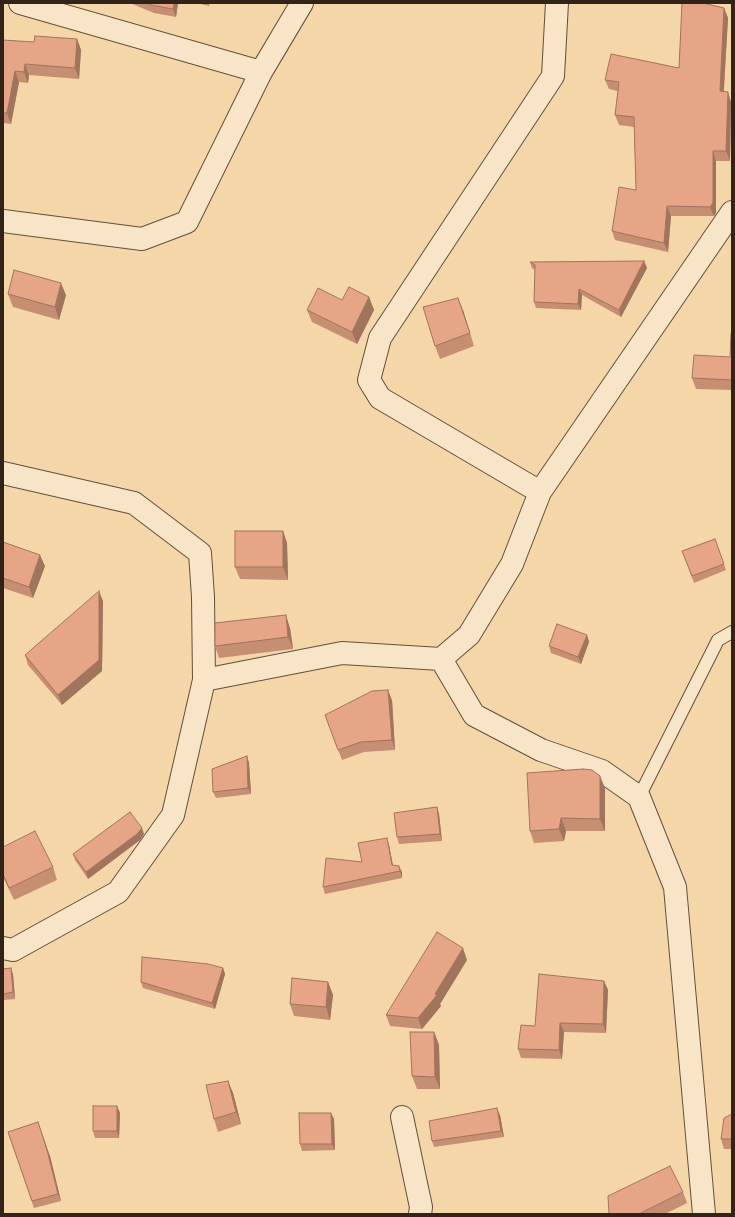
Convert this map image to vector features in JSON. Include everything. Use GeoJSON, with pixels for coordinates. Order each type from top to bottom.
{"type":"FeatureCollection","features":[{"type":"Feature","properties":{"kind":"street"},"geometry":{"type":"LineString","coordinates":[[20,3],[261,72]]}},
{"type":"Feature","properties":{"kind":"street"},"geometry":{"type":"LineString","coordinates":[[3,221],[142,239],[187,222],[261,72],[302,3]]}},
{"type":"Feature","properties":{"kind":"street"},"geometry":{"type":"LineString","coordinates":[[540,492],[380,398],[369,380],[380,338],[553,76],[557,3]]}},
{"type":"Feature","properties":{"kind":"street"},"geometry":{"type":"LineString","coordinates":[[204,680],[342,653],[441,659],[469,635],[512,564],[540,492],[732,212]]}},
{"type":"Feature","properties":{"kind":"street"},"geometry":{"type":"LineString","coordinates":[[3,473],[134,503],[200,553],[203,597],[204,680],[173,815],[118,892],[13,950],[3,948]]}},
{"type":"Feature","properties":{"kind":"street"},"geometry":{"type":"LineString","coordinates":[[441,659],[474,715],[541,750],[602,771],[639,797],[676,887],[704,1214]]}},
{"type":"Feature","properties":{"kind":"street"},"geometry":{"type":"LineString","coordinates":[[402,1117],[421,1207],[420,1214]]}},
{"type":"Feature","properties":{"kind":"lane"},"geometry":{"type":"LineString","coordinates":[[639,797],[718,640],[732,632]]}},
{"type":"Feature","properties":{"kind":"building"},"geometry":{"type":"Polygon","coordinates":[[[146,3],[174,3],[173,9],[146,3]]]}},
{"type":"Feature","properties":{"kind":"building"},"geometry":{"type":"Polygon","coordinates":[[[682,3],[703,3],[724,8],[720,91],[728,92],[726,151],[713,151],[713,203],[710,207],[667,206],[664,243],[612,231],[619,187],[636,190],[634,117],[615,115],[619,82],[605,80],[611,54],[679,68],[682,3]]]}},
{"type":"Feature","properties":{"kind":"building"},"geometry":{"type":"Polygon","coordinates":[[[35,36],[77,39],[75,68],[25,64],[24,72],[15,71],[7,113],[3,113],[3,40],[34,42],[35,36]]]}},
{"type":"Feature","properties":{"kind":"building"},"geometry":{"type":"Polygon","coordinates":[[[644,261],[619,310],[579,289],[578,304],[534,302],[535,265],[530,262],[644,261]]]}},
{"type":"Feature","properties":{"kind":"building"},"geometry":{"type":"Polygon","coordinates":[[[14,270],[61,283],[55,307],[8,294],[14,270]]]}},
{"type":"Feature","properties":{"kind":"building"},"geometry":{"type":"Polygon","coordinates":[[[349,287],[369,297],[352,332],[307,310],[318,288],[342,300],[349,287]]]}},
{"type":"Feature","properties":{"kind":"building"},"geometry":{"type":"Polygon","coordinates":[[[458,298],[470,333],[435,346],[423,307],[458,298]]]}},
{"type":"Feature","properties":{"kind":"building"},"geometry":{"type":"Polygon","coordinates":[[[731,334],[732,380],[692,378],[694,355],[730,357],[731,334]]]}},
{"type":"Feature","properties":{"kind":"building"},"geometry":{"type":"Polygon","coordinates":[[[235,531],[283,531],[283,567],[235,567],[235,531]]]}},
{"type":"Feature","properties":{"kind":"building"},"geometry":{"type":"Polygon","coordinates":[[[715,539],[724,564],[692,576],[682,551],[715,539]]]}},
{"type":"Feature","properties":{"kind":"building"},"geometry":{"type":"Polygon","coordinates":[[[3,542],[40,555],[29,587],[3,578],[3,542]]]}},
{"type":"Feature","properties":{"kind":"building"},"geometry":{"type":"Polygon","coordinates":[[[99,591],[99,660],[58,695],[25,655],[99,591]]]}},
{"type":"Feature","properties":{"kind":"building"},"geometry":{"type":"Polygon","coordinates":[[[286,615],[288,637],[215,646],[215,623],[286,615]]]}},
{"type":"Feature","properties":{"kind":"building"},"geometry":{"type":"Polygon","coordinates":[[[557,624],[587,635],[578,657],[549,646],[557,624]]]}},
{"type":"Feature","properties":{"kind":"building"},"geometry":{"type":"Polygon","coordinates":[[[388,690],[392,740],[361,742],[338,750],[325,715],[372,691],[388,690]]]}},
{"type":"Feature","properties":{"kind":"building"},"geometry":{"type":"Polygon","coordinates":[[[247,756],[248,788],[213,792],[212,769],[247,756]]]}},
{"type":"Feature","properties":{"kind":"building"},"geometry":{"type":"Polygon","coordinates":[[[583,769],[592,770],[600,776],[600,819],[561,818],[559,829],[530,831],[527,773],[583,769]]]}},
{"type":"Feature","properties":{"kind":"building"},"geometry":{"type":"Polygon","coordinates":[[[437,807],[440,834],[397,837],[394,813],[437,807]]]}},
{"type":"Feature","properties":{"kind":"building"},"geometry":{"type":"Polygon","coordinates":[[[130,812],[142,828],[137,834],[86,872],[73,854],[130,812]]]}},
{"type":"Feature","properties":{"kind":"building"},"geometry":{"type":"Polygon","coordinates":[[[35,831],[53,867],[9,888],[3,874],[3,847],[35,831]]]}},
{"type":"Feature","properties":{"kind":"building"},"geometry":{"type":"Polygon","coordinates":[[[387,838],[392,865],[399,866],[400,871],[323,887],[326,858],[362,862],[358,843],[387,838]]]}},
{"type":"Feature","properties":{"kind":"building"},"geometry":{"type":"Polygon","coordinates":[[[437,932],[463,948],[435,994],[437,995],[418,1018],[386,1015],[437,932]]]}},
{"type":"Feature","properties":{"kind":"building"},"geometry":{"type":"Polygon","coordinates":[[[142,957],[208,964],[223,968],[212,1003],[141,982],[142,957]]]}},
{"type":"Feature","properties":{"kind":"building"},"geometry":{"type":"Polygon","coordinates":[[[11,968],[13,992],[3,994],[3,969],[11,968]]]}},
{"type":"Feature","properties":{"kind":"building"},"geometry":{"type":"Polygon","coordinates":[[[539,974],[604,981],[603,1024],[560,1023],[559,1050],[518,1049],[521,1025],[535,1026],[539,974]]]}},
{"type":"Feature","properties":{"kind":"building"},"geometry":{"type":"Polygon","coordinates":[[[292,978],[328,982],[326,1007],[290,1004],[292,978]]]}},
{"type":"Feature","properties":{"kind":"building"},"geometry":{"type":"Polygon","coordinates":[[[410,1032],[434,1032],[435,1077],[412,1076],[410,1032]]]}},
{"type":"Feature","properties":{"kind":"building"},"geometry":{"type":"Polygon","coordinates":[[[228,1081],[236,1112],[214,1119],[206,1085],[228,1081]]]}},
{"type":"Feature","properties":{"kind":"building"},"geometry":{"type":"Polygon","coordinates":[[[93,1106],[117,1106],[117,1131],[93,1131],[93,1106]]]}},
{"type":"Feature","properties":{"kind":"building"},"geometry":{"type":"Polygon","coordinates":[[[497,1108],[501,1131],[432,1141],[429,1121],[497,1108]]]}},
{"type":"Feature","properties":{"kind":"building"},"geometry":{"type":"Polygon","coordinates":[[[299,1113],[331,1113],[332,1144],[300,1144],[299,1113]]]}},
{"type":"Feature","properties":{"kind":"building"},"geometry":{"type":"Polygon","coordinates":[[[732,1114],[732,1139],[721,1139],[724,1118],[732,1114]]]}},
{"type":"Feature","properties":{"kind":"building"},"geometry":{"type":"Polygon","coordinates":[[[38,1122],[58,1194],[32,1201],[8,1132],[38,1122]]]}},
{"type":"Feature","properties":{"kind":"building"},"geometry":{"type":"Polygon","coordinates":[[[670,1166],[683,1192],[639,1214],[609,1214],[608,1196],[670,1166]]]}}]}
